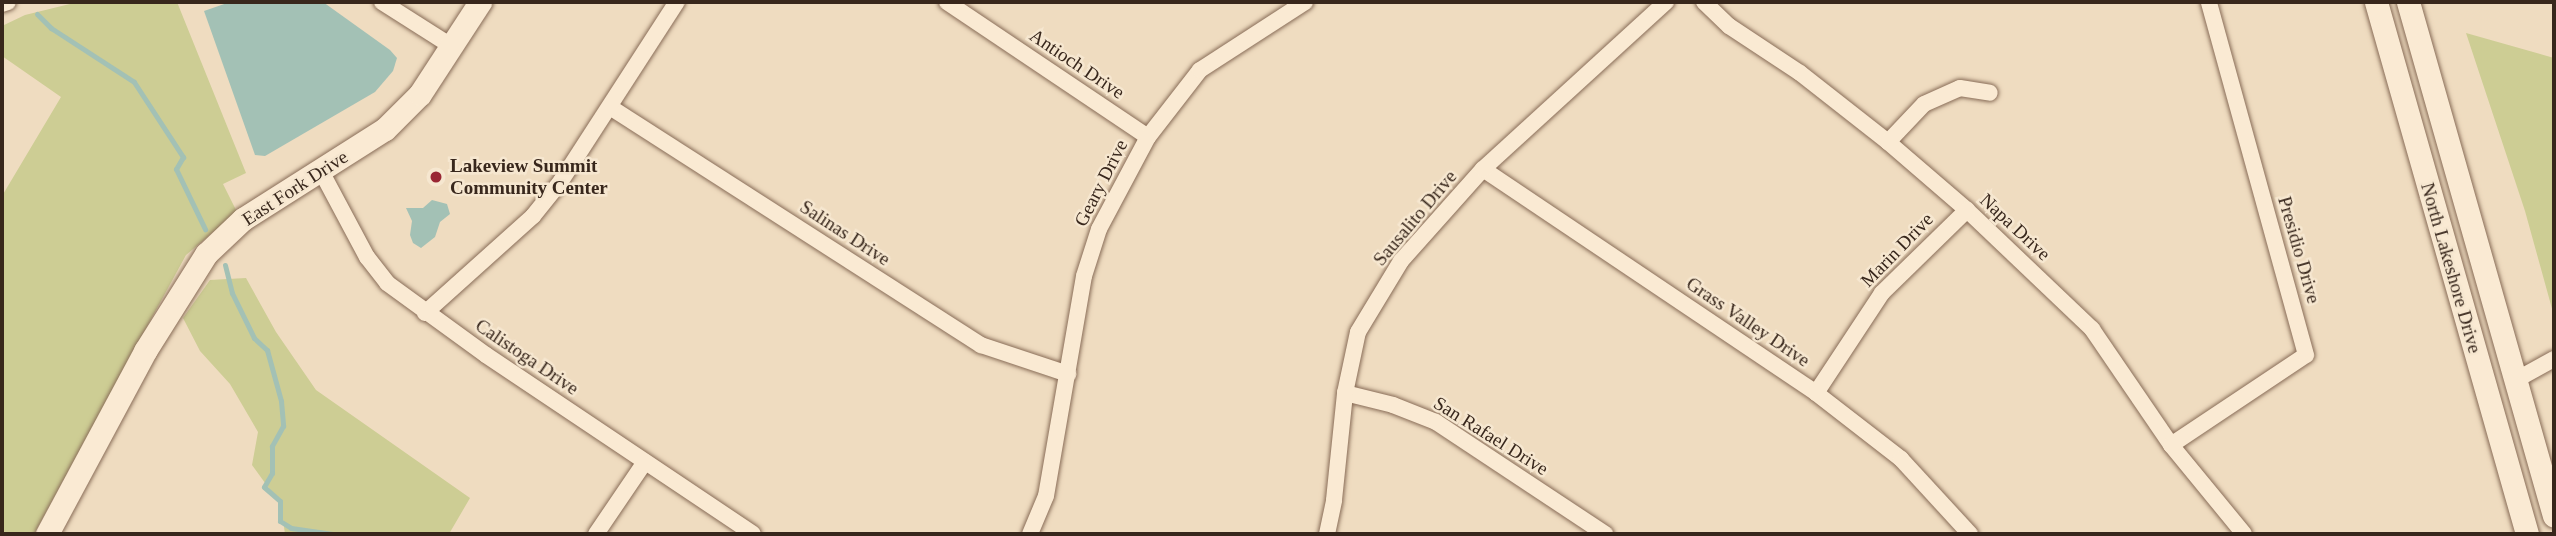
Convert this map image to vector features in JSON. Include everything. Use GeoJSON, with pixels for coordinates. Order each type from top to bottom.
{"type":"FeatureCollection","features":[{"type":"Feature","properties":{"kind":"main road","name":"East Fork Drive"},"geometry":{"type":"LineString","coordinates":[[47,534],[145,351],[206,254],[243,219],[385,129],[420,94],[480,2]]}},
{"type":"Feature","properties":{"kind":"main road","name":"North Lakeshore Drive"},"geometry":{"type":"LineString","coordinates":[[2376,2],[2528,534]]}},
{"type":"Feature","properties":{"kind":"main road","name":"North Lakeshore Drive"},"geometry":{"type":"LineString","coordinates":[[2408,2],[2554,516]]}},
{"type":"Feature","properties":{"kind":"main road"},"geometry":{"type":"LineString","coordinates":[[2486,388],[2516,380]]}},
{"type":"Feature","properties":{"kind":"street"},"geometry":{"type":"LineString","coordinates":[[2,4],[8,2]]}},
{"type":"Feature","properties":{"kind":"street"},"geometry":{"type":"LineString","coordinates":[[382,2],[451,47]]}},
{"type":"Feature","properties":{"kind":"street"},"geometry":{"type":"LineString","coordinates":[[425,313],[533,216],[561,181],[677,2]]}},
{"type":"Feature","properties":{"kind":"street","name":"Antioch Drive"},"geometry":{"type":"LineString","coordinates":[[947,2],[1148,136]]}},
{"type":"Feature","properties":{"kind":"street","name":"Geary Drive"},"geometry":{"type":"LineString","coordinates":[[1030,534],[1046,496],[1084,276],[1099,229],[1148,136],[1200,71],[1306,2]]}},
{"type":"Feature","properties":{"kind":"street","name":"Sausalito Drive"},"geometry":{"type":"LineString","coordinates":[[1327,534],[1334,500],[1345,393],[1358,332],[1401,261],[1483,169],[1666,2]]}},
{"type":"Feature","properties":{"kind":"street","name":"Napa Drive"},"geometry":{"type":"LineString","coordinates":[[1704,2],[1729,26],[1800,73],[1888,142],[1966,210],[2092,329],[2171,445],[2244,534]]}},
{"type":"Feature","properties":{"kind":"street","name":"Presidio Drive"},"geometry":{"type":"LineString","coordinates":[[2171,445],[2305,355],[2209,2]]}},
{"type":"Feature","properties":{"kind":"street"},"geometry":{"type":"LineString","coordinates":[[1888,142],[1924,104],[1960,88],[1990,93]]}},
{"type":"Feature","properties":{"kind":"street","name":"Salinas Drive"},"geometry":{"type":"LineString","coordinates":[[610,107],[981,345],[1068,374]]}},
{"type":"Feature","properties":{"kind":"street","name":"Grass Valley Drive"},"geometry":{"type":"LineString","coordinates":[[1483,169],[1816,393],[1901,459],[1970,534]]}},
{"type":"Feature","properties":{"kind":"street","name":"Calistoga Drive"},"geometry":{"type":"LineString","coordinates":[[321,171],[367,257],[387,283],[425,313],[753,534]]}},
{"type":"Feature","properties":{"kind":"street","name":"Marin Drive"},"geometry":{"type":"LineString","coordinates":[[1816,393],[1881,293],[1966,210]]}},
{"type":"Feature","properties":{"kind":"street"},"geometry":{"type":"LineString","coordinates":[[2516,380],[2554,359]]}},
{"type":"Feature","properties":{"kind":"street","name":"San Rafael Drive"},"geometry":{"type":"LineString","coordinates":[[1345,393],[1393,405],[1436,422],[1605,534]]}},
{"type":"Feature","properties":{"kind":"street"},"geometry":{"type":"LineString","coordinates":[[596,534],[645,462]]}},
{"type":"Feature","properties":{"kind":"green space"},"geometry":{"type":"Polygon","coordinates":[[[78,2],[177,2],[246,173],[223,184],[237,212],[186,255],[34,534],[2,534],[2,196],[61,97],[2,56],[2,26],[25,15],[78,2]]]}},
{"type":"Feature","properties":{"kind":"green space"},"geometry":{"type":"Polygon","coordinates":[[[2466,33],[2554,58],[2554,316],[2525,211],[2466,33]]]}},
{"type":"Feature","properties":{"kind":"green space"},"geometry":{"type":"Polygon","coordinates":[[[246,278],[276,332],[316,390],[470,498],[449,534],[285,534],[281,505],[252,465],[258,432],[230,384],[200,351],[183,318],[210,280],[246,278]]]}},
{"type":"Feature","properties":{"kind":"shaded area"},"geometry":{"type":"Polygon","coordinates":[[[230,2],[323,2],[390,50],[397,58],[393,71],[375,92],[265,156],[255,155],[204,11],[230,2]]]}},
{"type":"Feature","properties":{"kind":"shaded area"},"geometry":{"type":"Polygon","coordinates":[[[432,200],[447,204],[450,214],[440,222],[435,237],[421,248],[413,243],[410,235],[412,221],[406,208],[423,208],[432,200]]]}},
{"type":"Feature","properties":{"kind":"waterway"},"geometry":{"type":"LineString","coordinates":[[37,14],[51,28],[134,82],[183,157],[176,169],[205,229]]}},
{"type":"Feature","properties":{"kind":"waterway"},"geometry":{"type":"LineString","coordinates":[[225,265],[232,293],[254,338],[267,350],[281,401],[283,426],[272,446],[272,473],[264,487],[280,501],[280,521],[291,528],[333,534]]}},
{"type":"Feature","properties":{"kind":"place","name":"Lakeview Summit Community Center"},"geometry":{"type":"Point","coordinates":[436,177]}}]}
